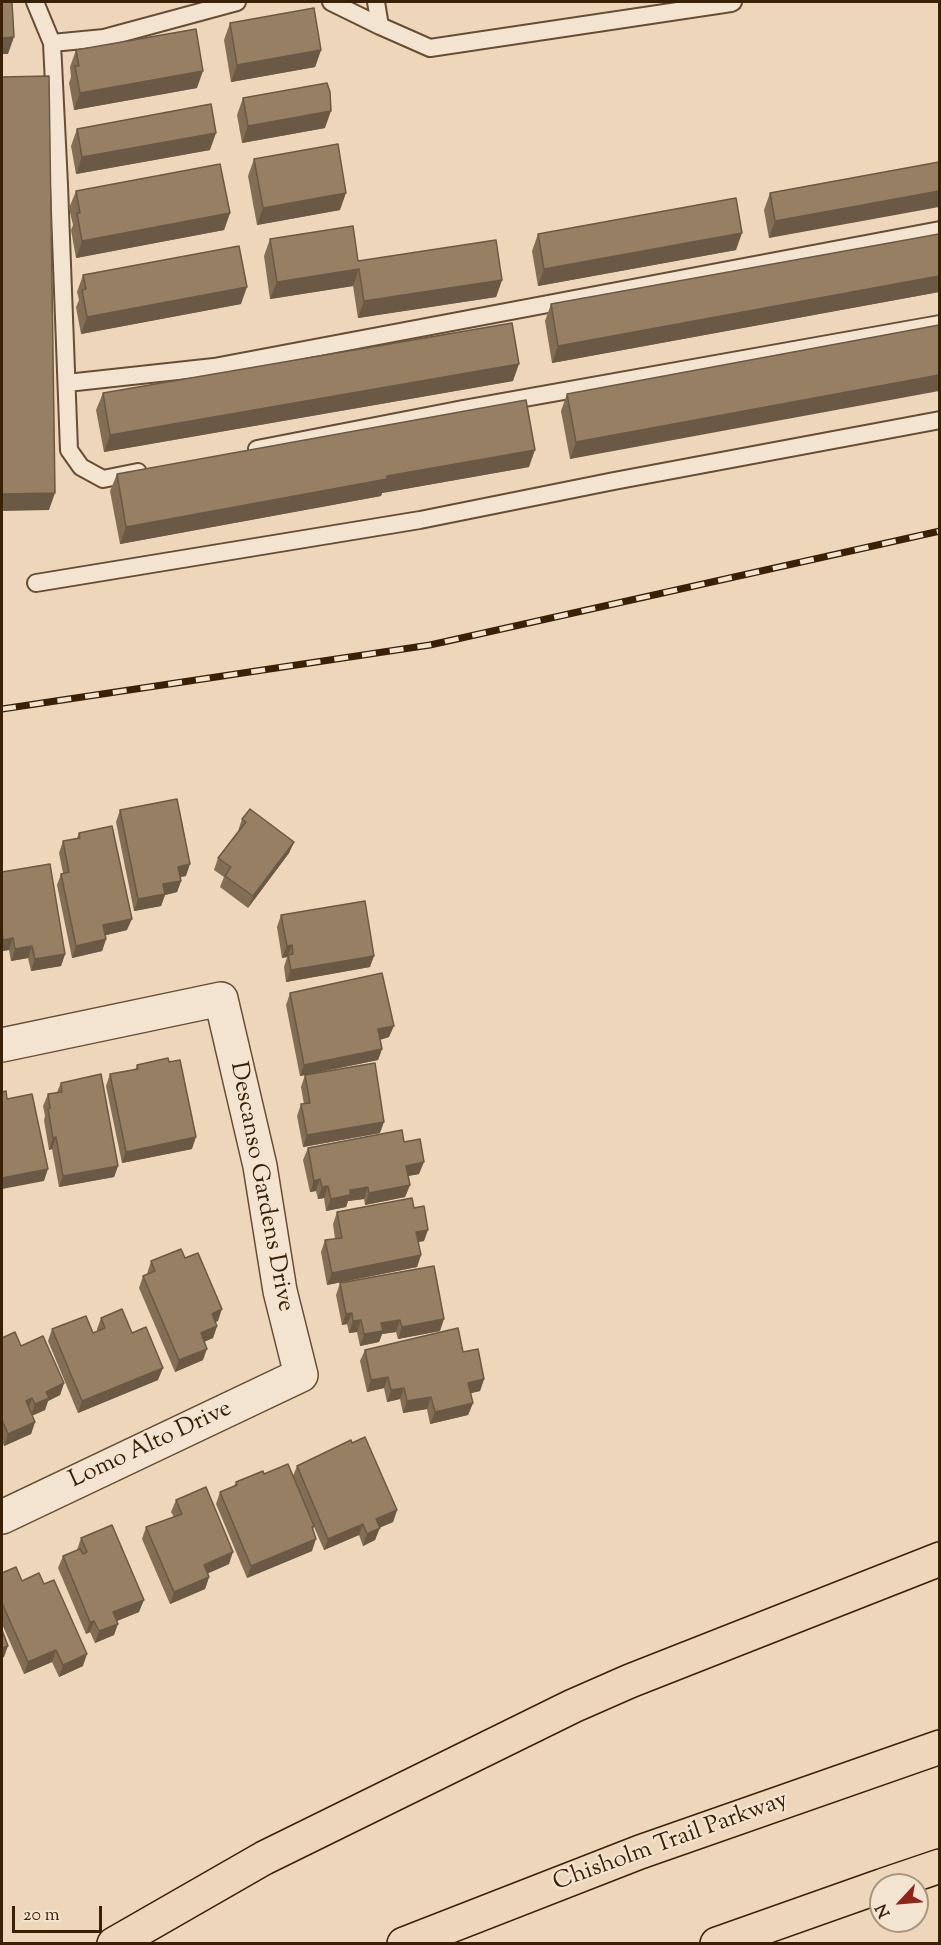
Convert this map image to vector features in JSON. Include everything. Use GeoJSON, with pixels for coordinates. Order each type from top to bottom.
{"type":"FeatureCollection","features":[{"type":"Feature","properties":{"kind":"highway"},"geometry":{"type":"LineString","coordinates":[[114,1944],[264,1858],[573,1706],[630,1681],[939,1559]]}},
{"type":"Feature","properties":{"kind":"highway","name":"Chisholm Trail Parkway"},"geometry":{"type":"LineString","coordinates":[[404,1944],[640,1852],[939,1747]]}},
{"type":"Feature","properties":{"kind":"highway"},"geometry":{"type":"LineString","coordinates":[[919,1873],[939,1866]]}},
{"type":"Feature","properties":{"kind":"highway"},"geometry":{"type":"LineString","coordinates":[[717,1944],[869,1891]]}},
{"type":"Feature","properties":{"kind":"street","name":"Descanso Gardens Drive"},"geometry":{"type":"LineString","coordinates":[[2,1045],[221,999],[260,1166],[280,1291],[301,1375]]}},
{"type":"Feature","properties":{"kind":"street","name":"Lomo Alto Drive"},"geometry":{"type":"LineString","coordinates":[[2,1517],[301,1375]]}},
{"type":"Feature","properties":{"kind":"lane"},"geometry":{"type":"LineString","coordinates":[[36,2],[52,43],[69,450],[81,467],[103,479],[149,470]]}},
{"type":"Feature","properties":{"kind":"lane"},"geometry":{"type":"LineString","coordinates":[[52,43],[104,38],[237,2]]}},
{"type":"Feature","properties":{"kind":"lane"},"geometry":{"type":"LineString","coordinates":[[331,2],[430,48],[733,2]]}},
{"type":"Feature","properties":{"kind":"lane"},"geometry":{"type":"LineString","coordinates":[[376,2],[380,26]]}},
{"type":"Feature","properties":{"kind":"lane"},"geometry":{"type":"LineString","coordinates":[[67,383],[214,368],[939,230]]}},
{"type":"Feature","properties":{"kind":"lane"},"geometry":{"type":"LineString","coordinates":[[242,452],[463,409],[939,324]]}},
{"type":"Feature","properties":{"kind":"lane"},"geometry":{"type":"LineString","coordinates":[[36,583],[420,520],[819,441],[939,420]]}},
{"type":"Feature","properties":{"kind":"building"},"geometry":{"type":"Polygon","coordinates":[[[2,2],[12,2],[14,37],[2,38],[2,2]]]}},
{"type":"Feature","properties":{"kind":"building"},"geometry":{"type":"Polygon","coordinates":[[[314,8],[321,50],[237,65],[230,23],[314,8]]]}},
{"type":"Feature","properties":{"kind":"building"},"geometry":{"type":"Polygon","coordinates":[[[196,29],[203,71],[80,93],[75,66],[79,66],[76,50],[196,29]]]}},
{"type":"Feature","properties":{"kind":"building"},"geometry":{"type":"Polygon","coordinates":[[[49,76],[55,493],[2,494],[2,77],[49,76]]]}},
{"type":"Feature","properties":{"kind":"building"},"geometry":{"type":"Polygon","coordinates":[[[327,83],[331,111],[248,126],[243,98],[327,83]]]}},
{"type":"Feature","properties":{"kind":"building"},"geometry":{"type":"Polygon","coordinates":[[[211,104],[216,133],[82,157],[77,129],[211,104]]]}},
{"type":"Feature","properties":{"kind":"building"},"geometry":{"type":"Polygon","coordinates":[[[338,144],[346,193],[263,208],[254,159],[338,144]]]}},
{"type":"Feature","properties":{"kind":"building"},"geometry":{"type":"Polygon","coordinates":[[[939,162],[939,191],[775,221],[770,193],[939,162]]]}},
{"type":"Feature","properties":{"kind":"building"},"geometry":{"type":"Polygon","coordinates":[[[220,164],[230,213],[82,241],[76,191],[220,164]]]}},
{"type":"Feature","properties":{"kind":"building"},"geometry":{"type":"Polygon","coordinates":[[[736,198],[742,233],[544,269],[538,234],[736,198]]]}},
{"type":"Feature","properties":{"kind":"building"},"geometry":{"type":"Polygon","coordinates":[[[353,226],[358,261],[496,240],[502,280],[364,301],[359,269],[277,282],[270,239],[353,226]]]}},
{"type":"Feature","properties":{"kind":"building"},"geometry":{"type":"Polygon","coordinates":[[[939,234],[939,276],[558,346],[551,304],[939,234]]]}},
{"type":"Feature","properties":{"kind":"building"},"geometry":{"type":"Polygon","coordinates":[[[239,246],[247,287],[87,317],[82,290],[86,289],[83,275],[239,246]]]}},
{"type":"Feature","properties":{"kind":"building"},"geometry":{"type":"Polygon","coordinates":[[[512,323],[519,364],[110,435],[103,393],[512,323]]]}},
{"type":"Feature","properties":{"kind":"building"},"geometry":{"type":"Polygon","coordinates":[[[939,325],[939,375],[576,442],[567,394],[939,325]]]}},
{"type":"Feature","properties":{"kind":"building"},"geometry":{"type":"Polygon","coordinates":[[[526,400],[535,450],[387,476],[387,479],[126,527],[117,474],[526,400]]]}},
{"type":"Feature","properties":{"kind":"building"},"geometry":{"type":"Polygon","coordinates":[[[177,799],[190,864],[178,867],[181,881],[163,884],[165,894],[138,899],[120,810],[177,799]]]}},
{"type":"Feature","properties":{"kind":"building"},"geometry":{"type":"Polygon","coordinates":[[[250,809],[294,842],[253,896],[225,876],[231,867],[218,858],[246,822],[242,819],[250,809]]]}},
{"type":"Feature","properties":{"kind":"building"},"geometry":{"type":"Polygon","coordinates":[[[112,826],[132,919],[103,925],[106,939],[76,946],[61,874],[69,872],[63,841],[80,838],[79,833],[112,826]]]}},
{"type":"Feature","properties":{"kind":"building"},"geometry":{"type":"Polygon","coordinates":[[[50,864],[65,954],[35,959],[32,946],[15,949],[13,938],[3,940],[2,872],[50,864]]]}},
{"type":"Feature","properties":{"kind":"building"},"geometry":{"type":"Polygon","coordinates":[[[365,901],[374,956],[291,970],[288,955],[293,954],[292,945],[287,946],[281,915],[365,901]]]}},
{"type":"Feature","properties":{"kind":"building"},"geometry":{"type":"Polygon","coordinates":[[[382,973],[394,1026],[378,1029],[382,1049],[304,1065],[290,993],[382,973]]]}},
{"type":"Feature","properties":{"kind":"building"},"geometry":{"type":"Polygon","coordinates":[[[168,1058],[169,1062],[180,1060],[196,1137],[126,1152],[110,1074],[138,1069],[137,1065],[168,1058]]]}},
{"type":"Feature","properties":{"kind":"building"},"geometry":{"type":"Polygon","coordinates":[[[375,1063],[384,1122],[307,1135],[301,1104],[310,1103],[305,1075],[375,1063]]]}},
{"type":"Feature","properties":{"kind":"building"},"geometry":{"type":"Polygon","coordinates":[[[101,1074],[118,1166],[63,1176],[56,1137],[53,1138],[48,1094],[62,1092],[61,1083],[101,1074]]]}},
{"type":"Feature","properties":{"kind":"building"},"geometry":{"type":"Polygon","coordinates":[[[6,1091],[7,1099],[32,1094],[48,1169],[2,1178],[2,1092],[6,1091]]]}},
{"type":"Feature","properties":{"kind":"building"},"geometry":{"type":"Polygon","coordinates":[[[402,1130],[404,1142],[420,1139],[424,1162],[406,1166],[410,1185],[369,1193],[368,1187],[350,1190],[350,1195],[331,1199],[328,1186],[322,1187],[320,1179],[314,1181],[308,1148],[402,1130]]]}},
{"type":"Feature","properties":{"kind":"building"},"geometry":{"type":"Polygon","coordinates":[[[412,1198],[414,1208],[424,1206],[428,1230],[416,1232],[421,1255],[332,1273],[325,1240],[342,1238],[337,1212],[412,1198]]]}},
{"type":"Feature","properties":{"kind":"building"},"geometry":{"type":"Polygon","coordinates":[[[181,1249],[185,1258],[198,1253],[222,1309],[212,1314],[217,1326],[201,1333],[207,1349],[179,1360],[143,1276],[155,1271],[151,1261],[181,1249]]]}},
{"type":"Feature","properties":{"kind":"building"},"geometry":{"type":"Polygon","coordinates":[[[434,1266],[444,1319],[402,1327],[400,1320],[381,1323],[383,1331],[364,1334],[361,1320],[353,1321],[352,1313],[346,1314],[340,1283],[434,1266]]]}},
{"type":"Feature","properties":{"kind":"building"},"geometry":{"type":"Polygon","coordinates":[[[122,1309],[132,1333],[146,1327],[163,1368],[82,1401],[52,1329],[86,1316],[93,1333],[105,1328],[101,1318],[122,1309]]]}},
{"type":"Feature","properties":{"kind":"building"},"geometry":{"type":"Polygon","coordinates":[[[458,1328],[463,1352],[478,1349],[484,1379],[468,1383],[473,1403],[435,1412],[431,1397],[407,1401],[404,1388],[391,1390],[388,1377],[371,1380],[365,1350],[458,1328]]]}},
{"type":"Feature","properties":{"kind":"building"},"geometry":{"type":"Polygon","coordinates":[[[15,1332],[21,1346],[43,1336],[64,1383],[46,1392],[49,1398],[35,1404],[32,1398],[26,1401],[35,1422],[8,1434],[2,1420],[2,1338],[15,1332]]]}},
{"type":"Feature","properties":{"kind":"building"},"geometry":{"type":"Polygon","coordinates":[[[365,1437],[397,1510],[376,1519],[380,1528],[367,1534],[363,1524],[328,1539],[297,1466],[351,1440],[352,1443],[365,1437]]]}},
{"type":"Feature","properties":{"kind":"building"},"geometry":{"type":"Polygon","coordinates":[[[288,1464],[314,1526],[312,1527],[316,1539],[251,1566],[220,1492],[237,1485],[236,1482],[288,1464]]]}},
{"type":"Feature","properties":{"kind":"building"},"geometry":{"type":"Polygon","coordinates":[[[206,1487],[233,1552],[204,1565],[209,1577],[174,1592],[146,1527],[182,1514],[176,1500],[206,1487]]]}},
{"type":"Feature","properties":{"kind":"building"},"geometry":{"type":"Polygon","coordinates":[[[112,1525],[144,1600],[113,1612],[118,1624],[99,1631],[94,1621],[90,1622],[63,1556],[80,1549],[83,1554],[87,1552],[81,1538],[112,1525]]]}},
{"type":"Feature","properties":{"kind":"building"},"geometry":{"type":"Polygon","coordinates":[[[16,1567],[22,1581],[39,1573],[44,1584],[54,1580],[87,1654],[63,1665],[56,1650],[28,1662],[2,1603],[2,1573],[16,1567]]]}},
{"type":"Feature","properties":{"kind":"building"},"geometry":{"type":"Polygon","coordinates":[[[2,1630],[8,1646],[2,1648],[2,1630]]]}},
{"type":"Feature","properties":{"kind":"railway"},"geometry":{"type":"LineString","coordinates":[[2,709],[430,645],[940,531]]}}]}
